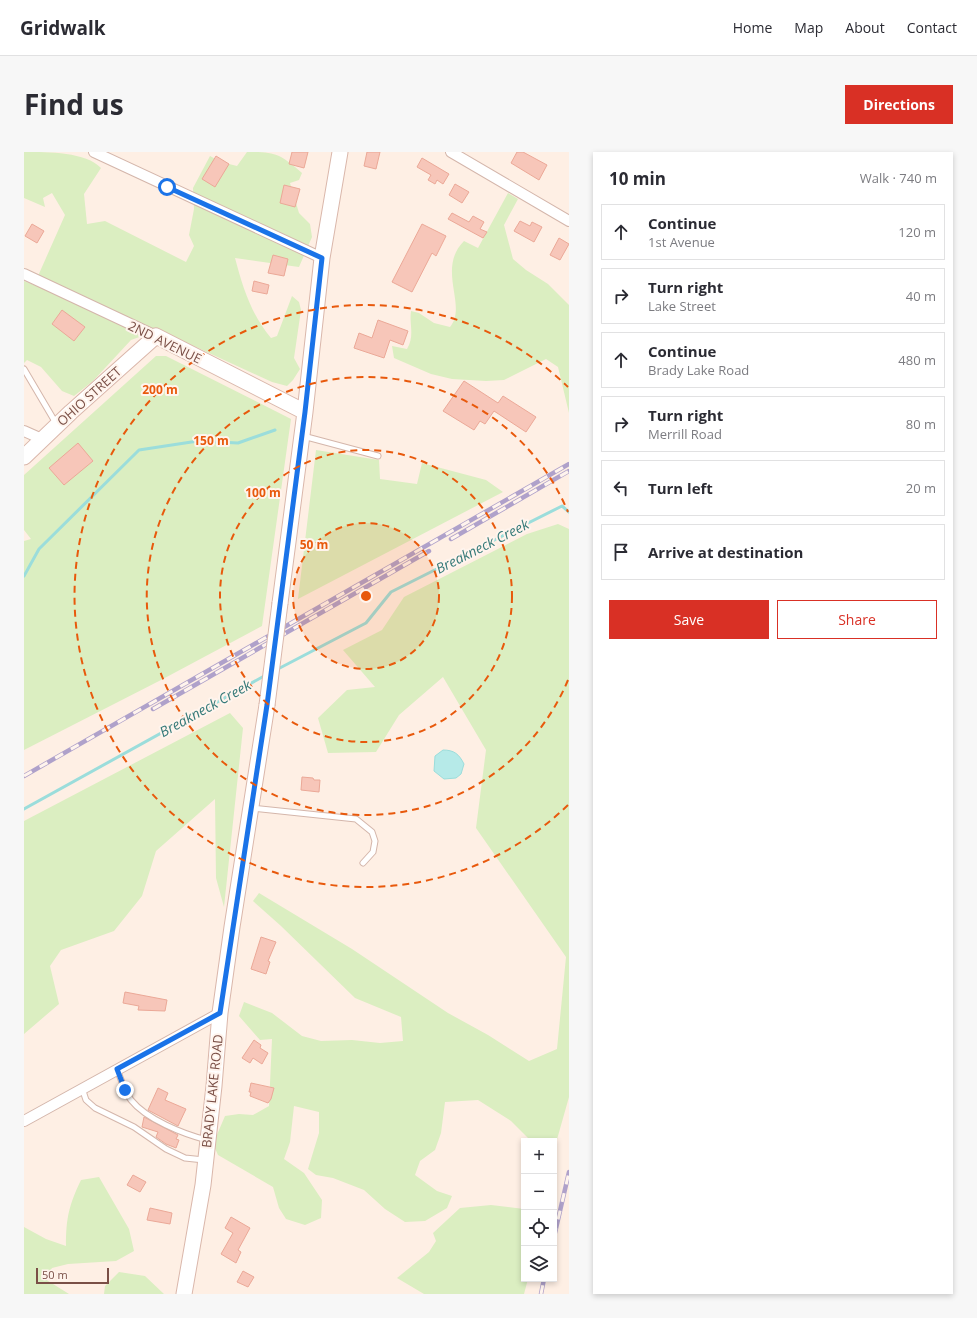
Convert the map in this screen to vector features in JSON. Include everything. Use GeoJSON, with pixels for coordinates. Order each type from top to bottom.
{"type":"FeatureCollection","features":[{"type":"Feature","properties":{"kind":"street"},"geometry":{"type":"LineString","coordinates":[[94,152],[322,258]]}},
{"type":"Feature","properties":{"kind":"street","name":"BRADY LAKE ROAD"},"geometry":{"type":"LineString","coordinates":[[184,1294],[206,1160],[220,1013],[267,705],[305,412],[322,258],[340,152]]}},
{"type":"Feature","properties":{"kind":"street"},"geometry":{"type":"LineString","coordinates":[[451,152],[569,221]]}},
{"type":"Feature","properties":{"kind":"street","name":"2ND AVENUE"},"geometry":{"type":"LineString","coordinates":[[24,274],[156,336],[305,412]]}},
{"type":"Feature","properties":{"kind":"street","name":"OHIO STREET"},"geometry":{"type":"LineString","coordinates":[[24,457],[156,336]]}},
{"type":"Feature","properties":{"kind":"street"},"geometry":{"type":"LineString","coordinates":[[24,430],[42,440]]}},
{"type":"Feature","properties":{"kind":"street"},"geometry":{"type":"LineString","coordinates":[[24,1121],[220,1013]]}},
{"type":"Feature","properties":{"kind":"lane"},"geometry":{"type":"LineString","coordinates":[[24,369],[57,426]]}},
{"type":"Feature","properties":{"kind":"lane"},"geometry":{"type":"LineString","coordinates":[[302,435],[378,456]]}},
{"type":"Feature","properties":{"kind":"lane"},"geometry":{"type":"LineString","coordinates":[[251,808],[356,819],[372,832],[375,841],[372,852],[363,863]]}},
{"type":"Feature","properties":{"kind":"lane"},"geometry":{"type":"LineString","coordinates":[[117,1069],[125,1090],[138,1108],[178,1131],[208,1140]]}},
{"type":"Feature","properties":{"kind":"lane"},"geometry":{"type":"LineString","coordinates":[[82,1088],[86,1100],[95,1108],[134,1127],[154,1142],[185,1158],[206,1160]]}},
{"type":"Feature","properties":{"kind":"green space"},"geometry":{"type":"Polygon","coordinates":[[[24,152],[66,154],[77,156],[94,163],[101,168],[84,194],[87,224],[105,221],[186,262],[194,246],[189,235],[194,209],[193,188],[210,156],[221,162],[237,166],[247,152],[265,153],[277,155],[295,167],[302,173],[299,180],[290,183],[299,213],[310,224],[312,237],[299,267],[235,258],[248,300],[258,320],[271,338],[277,336],[292,296],[299,302],[301,310],[294,358],[300,369],[293,380],[287,386],[272,382],[159,330],[131,340],[93,381],[74,396],[62,391],[41,367],[27,360],[24,363],[24,281],[34,285],[65,215],[52,193],[43,198],[45,207],[24,198],[24,152]]]}},
{"type":"Feature","properties":{"kind":"green space"},"geometry":{"type":"Polygon","coordinates":[[[508,193],[518,199],[504,225],[513,259],[526,270],[548,284],[569,305],[569,413],[558,367],[546,359],[504,380],[486,381],[452,379],[431,374],[394,358],[392,346],[407,349],[411,339],[411,311],[419,313],[434,323],[450,327],[455,318],[456,309],[452,275],[456,252],[464,241],[478,248],[508,193]]]}},
{"type":"Feature","properties":{"kind":"green space"},"geometry":{"type":"Polygon","coordinates":[[[156,356],[166,356],[291,419],[262,626],[161,680],[24,750],[24,541],[31,539],[24,530],[24,475],[156,356]]]}},
{"type":"Feature","properties":{"kind":"green space"},"geometry":{"type":"Polygon","coordinates":[[[316,450],[379,460],[380,479],[417,484],[422,463],[486,480],[503,492],[298,599],[316,450]]]}},
{"type":"Feature","properties":{"kind":"green space"},"geometry":{"type":"Polygon","coordinates":[[[558,524],[569,529],[569,1097],[557,1139],[557,1138],[528,1138],[511,1121],[478,1100],[445,1102],[441,1133],[435,1150],[420,1161],[415,1175],[437,1191],[452,1196],[447,1208],[425,1221],[405,1222],[385,1209],[364,1190],[333,1178],[316,1175],[308,1169],[319,1133],[319,1112],[294,1106],[290,1142],[284,1159],[304,1173],[322,1200],[321,1218],[305,1225],[286,1219],[279,1208],[273,1187],[218,1155],[213,1144],[225,1116],[239,1114],[253,1115],[269,1106],[272,1039],[260,1040],[239,1016],[244,1002],[272,1013],[302,1036],[321,1041],[352,1040],[380,1043],[403,1041],[401,1017],[355,998],[253,901],[259,893],[352,949],[448,1013],[488,1035],[529,1061],[557,1049],[566,957],[476,828],[486,750],[443,677],[399,715],[376,752],[328,753],[318,718],[347,690],[375,687],[343,650],[382,630],[404,597],[527,534],[558,524]]]}},
{"type":"Feature","properties":{"kind":"green space"},"geometry":{"type":"Polygon","coordinates":[[[230,713],[243,728],[224,907],[216,878],[215,799],[156,851],[142,896],[114,931],[61,950],[50,966],[59,1004],[24,1034],[24,821],[230,713]]]}},
{"type":"Feature","properties":{"kind":"green space"},"geometry":{"type":"Polygon","coordinates":[[[99,1177],[129,1229],[134,1251],[116,1261],[68,1264],[52,1268],[45,1279],[69,1294],[24,1294],[24,1227],[46,1239],[66,1246],[69,1212],[81,1180],[99,1177]]]}},
{"type":"Feature","properties":{"kind":"green space"},"geometry":{"type":"Polygon","coordinates":[[[491,1205],[521,1209],[521,1282],[527,1282],[524,1294],[424,1294],[397,1278],[429,1252],[436,1241],[433,1233],[460,1208],[491,1205]]]}},
{"type":"Feature","properties":{"kind":"green space"},"geometry":{"type":"Polygon","coordinates":[[[119,1272],[145,1276],[164,1294],[104,1294],[105,1286],[119,1272]]]}},
{"type":"Feature","properties":{"kind":"water"},"geometry":{"type":"Polygon","coordinates":[[[443,750],[456,753],[464,764],[461,774],[456,778],[444,779],[434,771],[435,756],[443,750]]]}},
{"type":"Feature","properties":{"kind":"building"},"geometry":{"type":"Polygon","coordinates":[[[292,152],[308,152],[304,168],[289,164],[292,152]]]}},
{"type":"Feature","properties":{"kind":"building"},"geometry":{"type":"Polygon","coordinates":[[[367,152],[380,152],[376,169],[364,166],[367,152]]]}},
{"type":"Feature","properties":{"kind":"building"},"geometry":{"type":"Polygon","coordinates":[[[517,152],[523,152],[547,165],[539,180],[511,163],[517,152]]]}},
{"type":"Feature","properties":{"kind":"building"},"geometry":{"type":"Polygon","coordinates":[[[216,156],[229,164],[215,187],[202,179],[216,156]]]}},
{"type":"Feature","properties":{"kind":"building"},"geometry":{"type":"Polygon","coordinates":[[[422,158],[449,174],[443,184],[437,180],[435,184],[428,180],[431,175],[417,167],[422,158]]]}},
{"type":"Feature","properties":{"kind":"building"},"geometry":{"type":"Polygon","coordinates":[[[455,184],[469,192],[462,203],[449,195],[455,184]]]}},
{"type":"Feature","properties":{"kind":"building"},"geometry":{"type":"Polygon","coordinates":[[[284,185],[300,189],[295,207],[280,203],[284,185]]]}},
{"type":"Feature","properties":{"kind":"building"},"geometry":{"type":"Polygon","coordinates":[[[452,213],[469,222],[473,216],[484,222],[480,229],[487,232],[483,238],[448,219],[452,213]]]}},
{"type":"Feature","properties":{"kind":"building"},"geometry":{"type":"Polygon","coordinates":[[[520,221],[530,226],[532,222],[542,227],[534,242],[514,231],[520,221]]]}},
{"type":"Feature","properties":{"kind":"building"},"geometry":{"type":"Polygon","coordinates":[[[32,224],[44,231],[37,243],[25,236],[32,224]]]}},
{"type":"Feature","properties":{"kind":"building"},"geometry":{"type":"Polygon","coordinates":[[[422,224],[446,236],[436,256],[432,253],[412,292],[392,282],[422,224]]]}},
{"type":"Feature","properties":{"kind":"building"},"geometry":{"type":"Polygon","coordinates":[[[559,238],[569,244],[560,260],[550,255],[559,238]]]}},
{"type":"Feature","properties":{"kind":"building"},"geometry":{"type":"Polygon","coordinates":[[[273,255],[288,259],[284,276],[268,273],[273,255]]]}},
{"type":"Feature","properties":{"kind":"building"},"geometry":{"type":"Polygon","coordinates":[[[254,281],[269,285],[267,294],[252,291],[254,281]]]}},
{"type":"Feature","properties":{"kind":"building"},"geometry":{"type":"Polygon","coordinates":[[[62,310],[85,327],[74,341],[52,324],[62,310]]]}},
{"type":"Feature","properties":{"kind":"building"},"geometry":{"type":"Polygon","coordinates":[[[378,320],[408,331],[403,345],[390,340],[384,358],[354,348],[359,333],[372,338],[378,320]]]}},
{"type":"Feature","properties":{"kind":"building"},"geometry":{"type":"Polygon","coordinates":[[[464,381],[498,403],[503,396],[536,417],[526,432],[494,411],[485,424],[480,421],[474,430],[443,411],[464,381]]]}},
{"type":"Feature","properties":{"kind":"building"},"geometry":{"type":"Polygon","coordinates":[[[78,443],[93,461],[64,485],[49,468],[78,443]]]}},
{"type":"Feature","properties":{"kind":"building"},"geometry":{"type":"Polygon","coordinates":[[[302,777],[320,780],[319,792],[301,790],[302,777]]]}},
{"type":"Feature","properties":{"kind":"building"},"geometry":{"type":"Polygon","coordinates":[[[261,937],[276,942],[268,961],[270,962],[266,974],[251,969],[261,937]]]}},
{"type":"Feature","properties":{"kind":"building"},"geometry":{"type":"Polygon","coordinates":[[[125,992],[167,1000],[165,1011],[138,1010],[139,1006],[123,1003],[125,992]]]}},
{"type":"Feature","properties":{"kind":"building"},"geometry":{"type":"Polygon","coordinates":[[[254,1040],[261,1045],[260,1048],[268,1053],[262,1064],[253,1058],[250,1063],[242,1058],[254,1040]]]}},
{"type":"Feature","properties":{"kind":"building"},"geometry":{"type":"Polygon","coordinates":[[[251,1083],[274,1088],[271,1099],[268,1103],[250,1096],[251,1092],[249,1092],[251,1083]]]}},
{"type":"Feature","properties":{"kind":"building"},"geometry":{"type":"Polygon","coordinates":[[[158,1088],[168,1093],[165,1100],[186,1109],[178,1126],[148,1110],[158,1088]]]}},
{"type":"Feature","properties":{"kind":"building"},"geometry":{"type":"Polygon","coordinates":[[[144,1117],[178,1135],[176,1139],[179,1140],[176,1148],[166,1144],[156,1137],[158,1132],[142,1127],[144,1117]]]}},
{"type":"Feature","properties":{"kind":"building"},"geometry":{"type":"Polygon","coordinates":[[[133,1175],[146,1182],[140,1192],[127,1185],[133,1175]]]}},
{"type":"Feature","properties":{"kind":"building"},"geometry":{"type":"Polygon","coordinates":[[[150,1208],[172,1213],[170,1224],[147,1220],[150,1208]]]}},
{"type":"Feature","properties":{"kind":"building"},"geometry":{"type":"Polygon","coordinates":[[[231,1217],[250,1228],[238,1250],[241,1252],[236,1263],[221,1254],[233,1233],[225,1228],[231,1217]]]}},
{"type":"Feature","properties":{"kind":"building"},"geometry":{"type":"Polygon","coordinates":[[[243,1271],[254,1277],[248,1287],[237,1282],[243,1271]]]}},
{"type":"Feature","properties":{"kind":"waterway","name":"Breakneck Creek"},"geometry":{"type":"LineString","coordinates":[[24,576],[39,549],[139,450],[198,441],[238,443],[275,430]]}},
{"type":"Feature","properties":{"kind":"waterway","name":"Breakneck Creek"},"geometry":{"type":"LineString","coordinates":[[276,670],[366,623],[391,592],[562,506],[569,512]]}},
{"type":"Feature","properties":{"kind":"waterway","name":"Breakneck Creek"},"geometry":{"type":"LineString","coordinates":[[24,809],[266,675]]}},
{"type":"Feature","properties":{"kind":"railway"},"geometry":{"type":"LineString","coordinates":[[24,776],[569,464]]}},
{"type":"Feature","properties":{"kind":"railway"},"geometry":{"type":"LineString","coordinates":[[451,539],[569,471]]}},
{"type":"Feature","properties":{"kind":"railway"},"geometry":{"type":"LineString","coordinates":[[153,709],[429,551]]}},
{"type":"Feature","properties":{"kind":"railway"},"geometry":{"type":"LineString","coordinates":[[557,1224],[569,1172]]}},
{"type":"Feature","properties":{"kind":"railway"},"geometry":{"type":"LineString","coordinates":[[541,1294],[543,1282]]}},
{"type":"Feature","properties":{"kind":"route"},"geometry":{"type":"LineString","coordinates":[[125,1090],[117,1069],[220,1013],[267,705],[305,412],[322,258],[167,187]]}}]}
